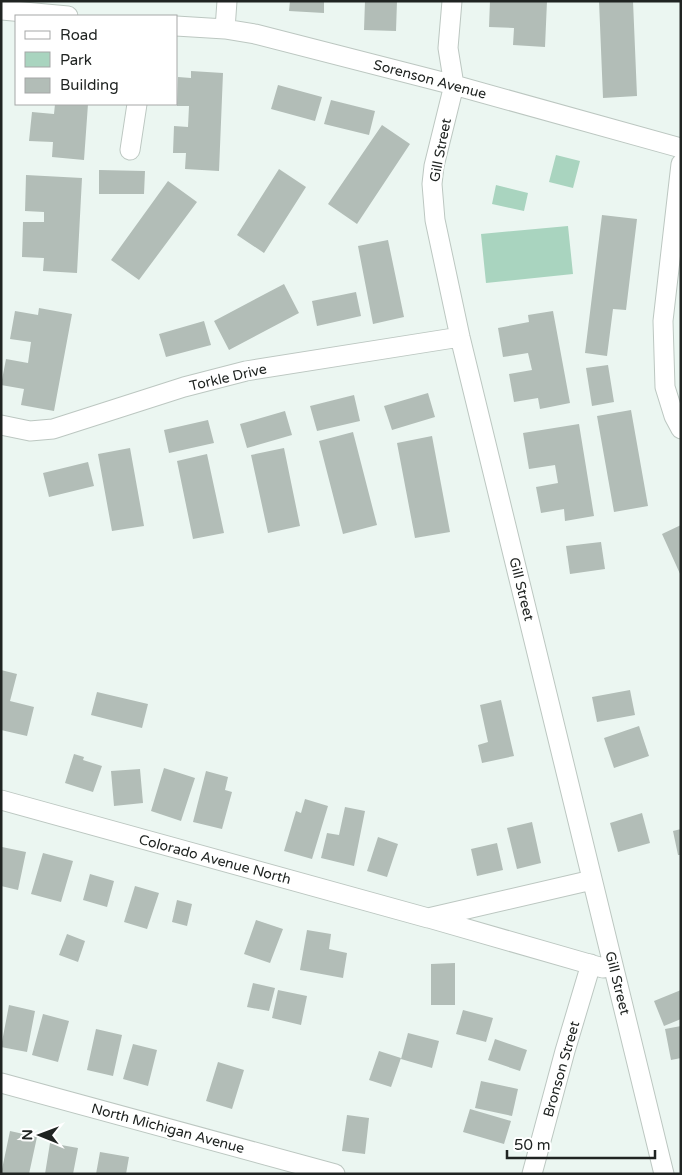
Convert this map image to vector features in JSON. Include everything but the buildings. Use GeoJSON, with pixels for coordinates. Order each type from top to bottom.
{"type":"FeatureCollection","features":[{"type":"Feature","properties":{"kind":"street"},"geometry":{"type":"LineString","coordinates":[[226,29],[227,1]]}},
{"type":"Feature","properties":{"kind":"street","name":"Gill Street"},"geometry":{"type":"LineString","coordinates":[[452,1],[448,48],[454,84],[434,166],[432,184],[435,220],[460,337],[664,1174]]}},
{"type":"Feature","properties":{"kind":"street"},"geometry":{"type":"LineString","coordinates":[[2,10],[57,15]]}},
{"type":"Feature","properties":{"kind":"street","name":"Sorenson Avenue"},"geometry":{"type":"LineString","coordinates":[[178,26],[226,29],[255,34],[454,84],[681,148]]}},
{"type":"Feature","properties":{"kind":"street"},"geometry":{"type":"LineString","coordinates":[[130,150],[137,105]]}},
{"type":"Feature","properties":{"kind":"street"},"geometry":{"type":"LineString","coordinates":[[681,164],[663,322],[665,387],[674,416],[681,428]]}},
{"type":"Feature","properties":{"kind":"street","name":"Torkle Drive"},"geometry":{"type":"LineString","coordinates":[[1,425],[30,431],[53,429],[184,386],[246,371],[460,337]]}},
{"type":"Feature","properties":{"kind":"street","name":"Colorado Avenue North"},"geometry":{"type":"LineString","coordinates":[[1,800],[616,972]]}},
{"type":"Feature","properties":{"kind":"street","name":"Colorado Avenue North"},"geometry":{"type":"LineString","coordinates":[[428,918],[592,880]]}},
{"type":"Feature","properties":{"kind":"street","name":"Bronson Street"},"geometry":{"type":"LineString","coordinates":[[532,1174],[591,964]]}},
{"type":"Feature","properties":{"kind":"street","name":"North Michigan Avenue"},"geometry":{"type":"LineString","coordinates":[[1,1083],[335,1174]]}},
{"type":"Feature","properties":{"kind":"green space"},"geometry":{"type":"Polygon","coordinates":[[[556,155],[580,161],[573,188],[549,182],[556,155]]]}},
{"type":"Feature","properties":{"kind":"green space"},"geometry":{"type":"Polygon","coordinates":[[[496,185],[528,193],[524,211],[492,204],[496,185]]]}},
{"type":"Feature","properties":{"kind":"green space"},"geometry":{"type":"Polygon","coordinates":[[[568,226],[573,274],[486,283],[481,234],[568,226]]]}}]}
